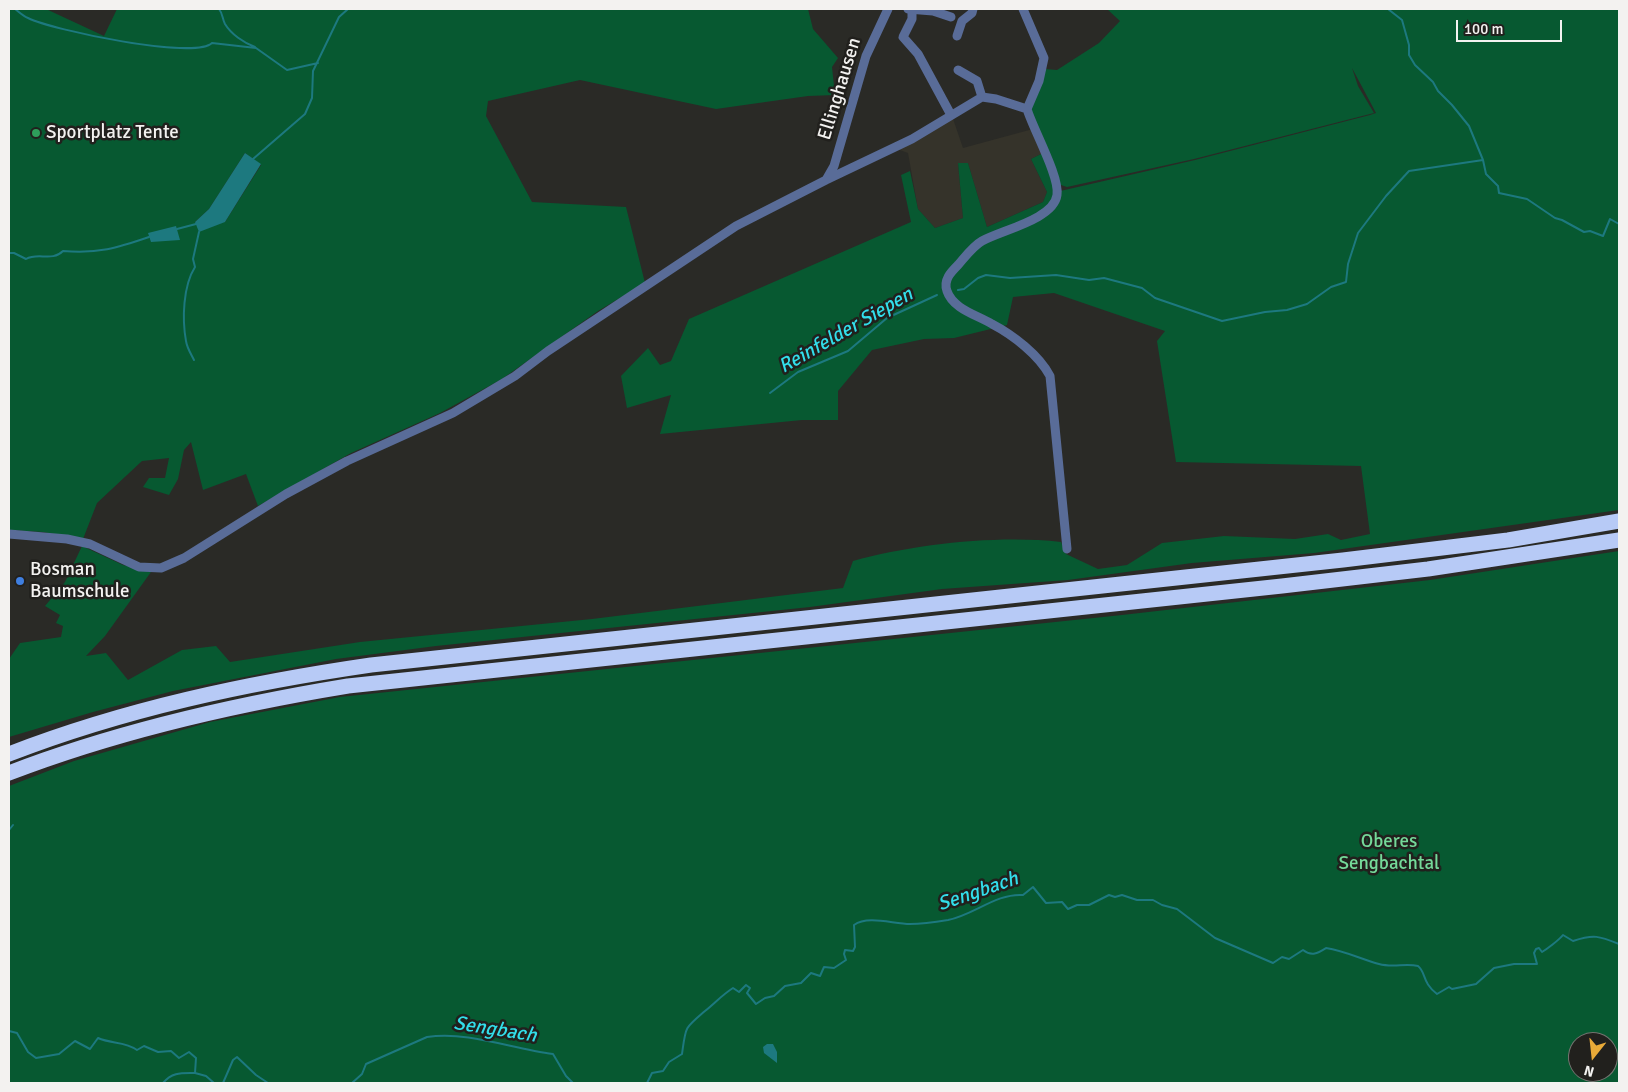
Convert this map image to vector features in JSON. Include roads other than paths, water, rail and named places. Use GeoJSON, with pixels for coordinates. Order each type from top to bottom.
{"type":"FeatureCollection","features":[{"type":"Feature","properties":{"kind":"highway"},"geometry":{"type":"LineString","coordinates":[[9,754],[122,716],[228,689],[327,671],[460,654],[1434,550],[1508,540],[1619,521]]}},
{"type":"Feature","properties":{"kind":"highway"},"geometry":{"type":"LineString","coordinates":[[9,773],[100,742],[176,720],[273,698],[348,686],[1419,570],[1619,540]]}},
{"type":"Feature","properties":{"kind":"street","name":"Ellinghausen"},"geometry":{"type":"LineString","coordinates":[[826,180],[834,166],[866,56],[888,9]]}},
{"type":"Feature","properties":{"kind":"street"},"geometry":{"type":"LineString","coordinates":[[956,36],[962,21],[972,13],[973,9]]}},
{"type":"Feature","properties":{"kind":"street"},"geometry":{"type":"LineString","coordinates":[[1023,9],[1044,58],[1039,81],[1027,109],[1056,184],[1057,196],[1055,202],[1039,216],[981,242],[947,278],[947,291],[954,302],[1014,338],[1039,361],[1050,376],[1067,549]]}},
{"type":"Feature","properties":{"kind":"street"},"geometry":{"type":"LineString","coordinates":[[951,17],[933,11],[909,10],[912,19],[903,37],[905,42],[918,54],[951,115]]}},
{"type":"Feature","properties":{"kind":"street"},"geometry":{"type":"LineString","coordinates":[[958,70],[977,81],[982,97]]}},
{"type":"Feature","properties":{"kind":"street"},"geometry":{"type":"LineString","coordinates":[[9,534],[50,536],[79,541],[139,567],[150,569],[162,568],[184,558],[286,494],[347,461],[468,404],[515,376],[628,297],[761,212],[912,139],[982,97],[996,99],[1027,109]]}},
{"type":"Feature","properties":{"kind":"water"},"geometry":{"type":"Polygon","coordinates":[[[245,153],[261,164],[225,222],[199,232],[195,222],[209,209],[245,153]]]}},
{"type":"Feature","properties":{"kind":"water"},"geometry":{"type":"Polygon","coordinates":[[[176,226],[180,240],[151,242],[148,233],[176,226]]]}},
{"type":"Feature","properties":{"kind":"water"},"geometry":{"type":"Polygon","coordinates":[[[767,1044],[773,1044],[777,1052],[777,1063],[764,1053],[763,1047],[767,1044]]]}},
{"type":"Feature","properties":{"kind":"waterway"},"geometry":{"type":"LineString","coordinates":[[15,9],[26,17],[42,23],[92,36],[152,46],[179,48],[200,47],[212,43],[256,48],[287,70],[318,63]]}},
{"type":"Feature","properties":{"kind":"waterway"},"geometry":{"type":"LineString","coordinates":[[219,9],[225,24],[234,35],[255,47]]}},
{"type":"Feature","properties":{"kind":"waterway"},"geometry":{"type":"LineString","coordinates":[[253,159],[305,114],[312,98],[313,71],[339,17],[348,9]]}},
{"type":"Feature","properties":{"kind":"waterway","name":"Reinfelder Siepen"},"geometry":{"type":"LineString","coordinates":[[1388,9],[1402,20],[1409,45],[1409,55],[1415,65],[1433,82],[1438,91],[1469,126],[1483,160],[1486,174],[1498,186],[1499,193],[1527,199],[1555,218],[1584,232],[1590,231],[1603,236],[1610,219],[1619,224]]}},
{"type":"Feature","properties":{"kind":"waterway","name":"Reinfelder Siepen"},"geometry":{"type":"LineString","coordinates":[[958,290],[964,289],[978,278],[986,275],[1010,278],[1056,275],[1089,280],[1104,278],[1142,288],[1155,298],[1222,321],[1265,312],[1287,310],[1307,304],[1331,287],[1346,282],[1348,264],[1358,233],[1386,196],[1409,171],[1483,160]]}},
{"type":"Feature","properties":{"kind":"waterway"},"geometry":{"type":"LineString","coordinates":[[177,229],[196,224]]}},
{"type":"Feature","properties":{"kind":"waterway"},"geometry":{"type":"LineString","coordinates":[[194,360],[187,344],[184,303],[188,283],[195,267],[193,259],[199,232]]}},
{"type":"Feature","properties":{"kind":"waterway"},"geometry":{"type":"LineString","coordinates":[[9,253],[14,253],[26,259],[35,256],[50,257],[63,251],[87,252],[107,249],[149,237]]}},
{"type":"Feature","properties":{"kind":"waterway","name":"Reinfelder Siepen"},"geometry":{"type":"LineString","coordinates":[[770,393],[798,372],[848,351],[887,318],[937,295]]}},
{"type":"Feature","properties":{"kind":"waterway"},"geometry":{"type":"LineString","coordinates":[[9,830],[13,825]]}},
{"type":"Feature","properties":{"kind":"waterway","name":"Sengbach"},"geometry":{"type":"LineString","coordinates":[[647,1083],[652,1073],[663,1071],[669,1062],[682,1054],[687,1029],[725,993],[733,988],[739,992],[746,985],[750,988],[747,993],[756,1004],[765,998],[774,996],[785,986],[801,983],[811,973],[820,976],[824,967],[834,968],[846,960],[845,950],[853,951],[855,947],[854,925],[873,920],[903,924],[948,920],[967,914],[1004,897],[1023,895],[1033,887],[1046,903],[1062,902],[1068,909],[1077,905],[1089,905],[1109,895],[1115,897],[1122,895],[1137,900],[1153,900],[1162,905],[1177,909],[1215,938],[1273,963],[1282,957],[1289,959],[1303,950],[1312,954],[1326,948],[1384,965],[1418,966],[1429,986],[1437,994],[1449,987],[1452,989],[1476,984],[1494,968],[1514,964],[1537,964],[1534,953],[1536,949],[1539,948],[1542,952],[1563,935],[1573,941],[1586,937],[1596,937],[1619,944]]}},
{"type":"Feature","properties":{"kind":"waterway","name":"Sengbach"},"geometry":{"type":"LineString","coordinates":[[9,1031],[17,1033],[28,1052],[36,1058],[59,1054],[75,1041],[90,1049],[98,1038],[128,1045],[137,1050],[144,1046],[158,1052],[171,1051],[179,1058],[189,1052],[196,1058],[195,1073],[206,1076],[214,1083]]}},
{"type":"Feature","properties":{"kind":"waterway","name":"Sengbach"},"geometry":{"type":"LineString","coordinates":[[352,1083],[362,1074],[366,1064],[427,1037],[443,1036],[475,1038],[553,1054],[566,1076],[573,1083]]}},
{"type":"Feature","properties":{"kind":"waterway","name":"Sengbach"},"geometry":{"type":"LineString","coordinates":[[223,1083],[233,1060],[237,1057],[256,1075],[268,1083]]}},
{"type":"Feature","properties":{"kind":"waterway"},"geometry":{"type":"LineString","coordinates":[[163,1083],[173,1075],[195,1073]]}},
{"type":"Feature","properties":{"kind":"place","name":"Sportplatz Tente"},"geometry":{"type":"Point","coordinates":[36,133]}},
{"type":"Feature","properties":{"kind":"place","name":"Bosman Baumschule"},"geometry":{"type":"Point","coordinates":[20,581]}},
{"type":"Feature","properties":{"kind":"park label","name":"Oberes Sengbachtal"},"geometry":{"type":"Point","coordinates":[1389,853]}}]}
